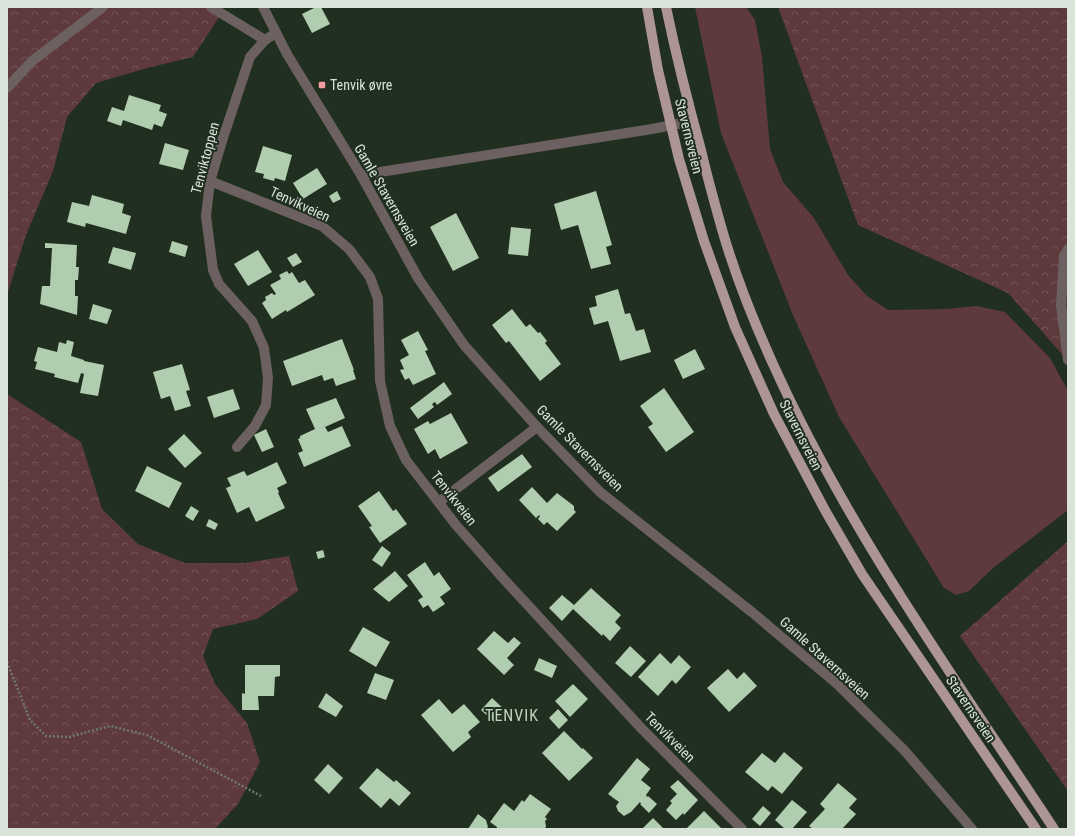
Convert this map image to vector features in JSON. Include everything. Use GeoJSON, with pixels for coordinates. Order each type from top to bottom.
{"type":"FeatureCollection","features":[{"type":"Feature","properties":{"kind":"main road","name":"Stavernsveien"},"geometry":{"type":"LineString","coordinates":[[647,7],[658,70],[679,159],[713,270],[735,327],[774,414],[793,453],[862,574],[1036,829]]}},
{"type":"Feature","properties":{"kind":"main road","name":"Stavernsveien"},"geometry":{"type":"LineString","coordinates":[[666,7],[678,64],[721,227],[738,277],[772,361],[827,474],[881,566],[1054,829]]}},
{"type":"Feature","properties":{"kind":"street"},"geometry":{"type":"LineString","coordinates":[[7,88],[32,61],[103,7]]}},
{"type":"Feature","properties":{"kind":"street"},"geometry":{"type":"LineString","coordinates":[[212,7],[265,40]]}},
{"type":"Feature","properties":{"kind":"street","name":"Gamle Stavernsveien"},"geometry":{"type":"LineString","coordinates":[[263,7],[287,54],[361,175],[418,278],[464,345],[537,427],[600,492],[753,613],[836,683],[904,750],[972,829]]}},
{"type":"Feature","properties":{"kind":"street","name":"Tenviktoppen"},"geometry":{"type":"LineString","coordinates":[[237,447],[255,426],[266,405],[268,378],[264,348],[252,322],[219,284],[212,270],[206,216],[210,181],[250,57],[265,40],[276,33]]}},
{"type":"Feature","properties":{"kind":"street"},"geometry":{"type":"LineString","coordinates":[[361,175],[671,126],[693,121]]}},
{"type":"Feature","properties":{"kind":"street","name":"Tenvikveien"},"geometry":{"type":"LineString","coordinates":[[210,181],[322,226],[349,249],[370,277],[378,299],[380,381],[390,426],[406,460],[456,525],[501,576],[637,724],[742,829]]}},
{"type":"Feature","properties":{"kind":"street"},"geometry":{"type":"LineString","coordinates":[[1068,249],[1064,256],[1061,305],[1068,360]]}},
{"type":"Feature","properties":{"kind":"street"},"geometry":{"type":"LineString","coordinates":[[439,502],[537,427]]}},
{"type":"Feature","properties":{"kind":"path"},"geometry":{"type":"LineString","coordinates":[[7,662],[30,720],[46,736],[69,737],[110,726],[147,735],[261,796]]}},
{"type":"Feature","properties":{"kind":"green space"},"geometry":{"type":"Polygon","coordinates":[[[7,7],[217,7],[219,17],[193,57],[147,68],[96,83],[67,117],[53,171],[26,235],[7,295],[7,7]]]}},
{"type":"Feature","properties":{"kind":"green space"},"geometry":{"type":"Polygon","coordinates":[[[695,7],[746,7],[755,20],[762,57],[770,149],[783,182],[814,218],[848,275],[867,296],[888,310],[947,309],[976,306],[1005,312],[1050,358],[1068,391],[1068,510],[993,568],[969,591],[956,595],[944,588],[839,417],[793,315],[721,133],[695,7]]]}},
{"type":"Feature","properties":{"kind":"green space"},"geometry":{"type":"Polygon","coordinates":[[[778,7],[1068,7],[1068,361],[1008,293],[858,225],[778,7]]]}},
{"type":"Feature","properties":{"kind":"green space"},"geometry":{"type":"Polygon","coordinates":[[[7,394],[81,442],[102,509],[138,544],[185,563],[245,563],[289,556],[298,591],[257,619],[213,629],[203,656],[215,684],[247,723],[260,762],[238,804],[215,829],[7,829],[7,394]]]}},
{"type":"Feature","properties":{"kind":"green space"},"geometry":{"type":"Polygon","coordinates":[[[1068,541],[1068,791],[960,636],[1068,541]]]}},
{"type":"Feature","properties":{"kind":"building"},"geometry":{"type":"Polygon","coordinates":[[[316,7],[321,7],[330,24],[312,33],[302,14],[316,7]]]}},
{"type":"Feature","properties":{"kind":"building"},"geometry":{"type":"Polygon","coordinates":[[[129,95],[161,105],[159,111],[167,114],[162,127],[154,124],[152,130],[123,120],[121,126],[107,121],[112,107],[124,111],[129,95]]]}},
{"type":"Feature","properties":{"kind":"building"},"geometry":{"type":"Polygon","coordinates":[[[165,143],[189,150],[183,170],[159,164],[165,143]]]}},
{"type":"Feature","properties":{"kind":"building"},"geometry":{"type":"Polygon","coordinates":[[[263,146],[292,155],[285,181],[275,178],[274,181],[263,178],[264,174],[255,172],[263,146]]]}},
{"type":"Feature","properties":{"kind":"building"},"geometry":{"type":"Polygon","coordinates":[[[317,168],[327,184],[303,199],[293,183],[317,168]]]}},
{"type":"Feature","properties":{"kind":"building"},"geometry":{"type":"Polygon","coordinates":[[[337,191],[341,199],[333,203],[329,196],[337,191]]]}},
{"type":"Feature","properties":{"kind":"building"},"geometry":{"type":"Polygon","coordinates":[[[596,191],[612,245],[606,247],[611,264],[591,269],[578,225],[561,230],[554,204],[596,191]]]}},
{"type":"Feature","properties":{"kind":"building"},"geometry":{"type":"Polygon","coordinates":[[[92,195],[124,204],[122,213],[131,216],[126,234],[86,223],[85,227],[67,222],[72,202],[89,206],[92,195]]]}},
{"type":"Feature","properties":{"kind":"building"},"geometry":{"type":"Polygon","coordinates":[[[456,213],[479,258],[453,271],[430,227],[456,213]]]}},
{"type":"Feature","properties":{"kind":"building"},"geometry":{"type":"Polygon","coordinates":[[[511,227],[531,229],[528,256],[508,254],[511,227]]]}},
{"type":"Feature","properties":{"kind":"building"},"geometry":{"type":"Polygon","coordinates":[[[172,241],[188,246],[185,257],[169,252],[172,241]]]}},
{"type":"Feature","properties":{"kind":"building"},"geometry":{"type":"Polygon","coordinates":[[[45,243],[77,245],[76,267],[79,267],[78,280],[75,280],[75,296],[78,296],[77,315],[40,304],[42,286],[50,286],[52,248],[45,248],[45,243]]]}},
{"type":"Feature","properties":{"kind":"building"},"geometry":{"type":"Polygon","coordinates":[[[113,247],[136,253],[131,270],[108,263],[113,247]]]}},
{"type":"Feature","properties":{"kind":"building"},"geometry":{"type":"Polygon","coordinates":[[[258,250],[272,272],[248,286],[234,264],[258,250]]]}},
{"type":"Feature","properties":{"kind":"building"},"geometry":{"type":"Polygon","coordinates":[[[296,253],[302,262],[293,267],[287,258],[296,253]]]}},
{"type":"Feature","properties":{"kind":"building"},"geometry":{"type":"Polygon","coordinates":[[[287,271],[289,274],[292,272],[299,283],[305,280],[315,295],[272,319],[262,303],[266,300],[265,297],[272,293],[274,295],[276,294],[270,285],[281,279],[279,275],[287,271]]]}},
{"type":"Feature","properties":{"kind":"building"},"geometry":{"type":"Polygon","coordinates":[[[618,289],[625,314],[630,313],[636,331],[644,329],[651,352],[620,361],[608,321],[594,325],[589,308],[597,306],[595,296],[618,289]]]}},
{"type":"Feature","properties":{"kind":"building"},"geometry":{"type":"Polygon","coordinates":[[[93,304],[112,310],[107,324],[89,319],[93,304]]]}},
{"type":"Feature","properties":{"kind":"building"},"geometry":{"type":"Polygon","coordinates":[[[512,309],[526,327],[530,324],[538,333],[540,332],[547,341],[545,343],[561,364],[540,381],[509,341],[506,343],[492,325],[512,309]]]}},
{"type":"Feature","properties":{"kind":"building"},"geometry":{"type":"Polygon","coordinates":[[[418,331],[428,350],[425,351],[436,374],[413,385],[409,378],[405,380],[400,370],[404,369],[400,360],[409,355],[401,340],[418,331]]]}},
{"type":"Feature","properties":{"kind":"building"},"geometry":{"type":"Polygon","coordinates":[[[342,339],[356,379],[336,386],[333,378],[324,381],[322,375],[292,386],[283,361],[342,339]]]}},
{"type":"Feature","properties":{"kind":"building"},"geometry":{"type":"Polygon","coordinates":[[[67,340],[74,342],[71,356],[84,361],[104,365],[98,396],[80,393],[84,374],[81,373],[78,383],[54,377],[55,374],[35,369],[37,362],[34,361],[38,347],[57,352],[59,342],[66,344],[67,340]]]}},
{"type":"Feature","properties":{"kind":"building"},"geometry":{"type":"Polygon","coordinates":[[[695,349],[705,369],[683,379],[674,360],[695,349]]]}},
{"type":"Feature","properties":{"kind":"building"},"geometry":{"type":"Polygon","coordinates":[[[182,364],[190,390],[186,391],[191,406],[175,411],[170,396],[161,399],[153,372],[182,364]]]}},
{"type":"Feature","properties":{"kind":"building"},"geometry":{"type":"Polygon","coordinates":[[[444,382],[452,394],[437,405],[435,402],[432,404],[434,407],[418,419],[410,408],[444,382]]]}},
{"type":"Feature","properties":{"kind":"building"},"geometry":{"type":"Polygon","coordinates":[[[664,388],[694,432],[666,452],[648,427],[653,424],[640,406],[664,388]]]}},
{"type":"Feature","properties":{"kind":"building"},"geometry":{"type":"Polygon","coordinates":[[[233,389],[240,409],[214,418],[207,397],[233,389]]]}},
{"type":"Feature","properties":{"kind":"building"},"geometry":{"type":"Polygon","coordinates":[[[336,398],[345,418],[325,427],[328,432],[342,426],[351,446],[304,467],[298,453],[303,451],[298,439],[300,436],[315,429],[306,409],[336,398]]]}},
{"type":"Feature","properties":{"kind":"building"},"geometry":{"type":"Polygon","coordinates":[[[451,413],[468,443],[440,459],[435,449],[428,454],[414,429],[428,421],[430,424],[451,413]]]}},
{"type":"Feature","properties":{"kind":"building"},"geometry":{"type":"Polygon","coordinates":[[[266,429],[274,447],[262,452],[254,435],[266,429]]]}},
{"type":"Feature","properties":{"kind":"building"},"geometry":{"type":"Polygon","coordinates":[[[184,434],[202,453],[185,468],[168,449],[184,434]]]}},
{"type":"Feature","properties":{"kind":"building"},"geometry":{"type":"Polygon","coordinates":[[[522,454],[532,467],[498,492],[488,478],[522,454]]]}},
{"type":"Feature","properties":{"kind":"building"},"geometry":{"type":"Polygon","coordinates":[[[277,462],[287,483],[277,488],[285,508],[256,522],[249,507],[237,513],[226,488],[231,486],[227,478],[244,471],[247,476],[277,462]]]}},
{"type":"Feature","properties":{"kind":"building"},"geometry":{"type":"Polygon","coordinates":[[[147,466],[182,483],[169,508],[135,491],[147,466]]]}},
{"type":"Feature","properties":{"kind":"building"},"geometry":{"type":"Polygon","coordinates":[[[532,487],[547,503],[557,493],[574,506],[574,510],[576,512],[557,531],[547,522],[544,525],[538,519],[540,516],[539,515],[536,518],[519,500],[532,487]]]}},
{"type":"Feature","properties":{"kind":"building"},"geometry":{"type":"Polygon","coordinates":[[[379,491],[393,511],[396,509],[407,524],[380,543],[369,527],[372,526],[358,506],[379,491]]]}},
{"type":"Feature","properties":{"kind":"building"},"geometry":{"type":"Polygon","coordinates":[[[191,506],[199,511],[193,521],[185,516],[191,506]]]}},
{"type":"Feature","properties":{"kind":"building"},"geometry":{"type":"Polygon","coordinates":[[[209,519],[218,524],[215,530],[206,526],[209,519]]]}},
{"type":"Feature","properties":{"kind":"building"},"geometry":{"type":"Polygon","coordinates":[[[382,546],[391,553],[382,567],[372,560],[382,546]]]}},
{"type":"Feature","properties":{"kind":"building"},"geometry":{"type":"Polygon","coordinates":[[[323,550],[325,557],[318,559],[316,552],[323,550]]]}},
{"type":"Feature","properties":{"kind":"building"},"geometry":{"type":"Polygon","coordinates":[[[425,562],[434,576],[439,572],[451,589],[440,597],[445,604],[433,612],[428,605],[423,608],[418,600],[423,597],[407,575],[425,562]]]}},
{"type":"Feature","properties":{"kind":"building"},"geometry":{"type":"Polygon","coordinates":[[[395,571],[408,586],[389,602],[373,589],[395,571]]]}},
{"type":"Feature","properties":{"kind":"building"},"geometry":{"type":"Polygon","coordinates":[[[591,588],[621,615],[615,622],[621,628],[610,641],[603,634],[602,636],[573,609],[562,621],[549,608],[562,595],[574,605],[591,588]]]}},
{"type":"Feature","properties":{"kind":"building"},"geometry":{"type":"Polygon","coordinates":[[[363,627],[390,642],[376,667],[349,651],[363,627]]]}},
{"type":"Feature","properties":{"kind":"building"},"geometry":{"type":"Polygon","coordinates":[[[494,631],[508,643],[514,637],[521,643],[507,658],[514,665],[504,675],[477,649],[494,631]]]}},
{"type":"Feature","properties":{"kind":"building"},"geometry":{"type":"Polygon","coordinates":[[[630,646],[646,661],[631,677],[615,663],[630,646]]]}},
{"type":"Feature","properties":{"kind":"building"},"geometry":{"type":"Polygon","coordinates":[[[660,653],[671,664],[679,655],[691,667],[676,684],[672,680],[658,696],[638,677],[660,653]]]}},
{"type":"Feature","properties":{"kind":"building"},"geometry":{"type":"Polygon","coordinates":[[[539,658],[557,666],[552,678],[534,670],[539,658]]]}},
{"type":"Feature","properties":{"kind":"building"},"geometry":{"type":"Polygon","coordinates":[[[245,665],[280,665],[280,676],[275,677],[274,696],[258,696],[259,710],[242,710],[242,693],[245,694],[245,665]]]}},
{"type":"Feature","properties":{"kind":"building"},"geometry":{"type":"Polygon","coordinates":[[[728,669],[737,679],[744,672],[757,686],[729,712],[707,688],[728,669]]]}},
{"type":"Feature","properties":{"kind":"building"},"geometry":{"type":"Polygon","coordinates":[[[375,673],[394,680],[386,700],[367,693],[375,673]]]}},
{"type":"Feature","properties":{"kind":"building"},"geometry":{"type":"Polygon","coordinates":[[[573,684],[588,699],[570,717],[555,701],[573,684]]]}},
{"type":"Feature","properties":{"kind":"building"},"geometry":{"type":"Polygon","coordinates":[[[326,693],[343,706],[336,717],[318,707],[326,693]]]}},
{"type":"Feature","properties":{"kind":"building"},"geometry":{"type":"Polygon","coordinates":[[[492,698],[506,711],[495,723],[481,710],[492,698]]]}},
{"type":"Feature","properties":{"kind":"building"},"geometry":{"type":"Polygon","coordinates":[[[439,699],[452,714],[464,704],[480,722],[468,732],[471,737],[453,752],[421,715],[439,699]]]}},
{"type":"Feature","properties":{"kind":"building"},"geometry":{"type":"Polygon","coordinates":[[[558,709],[568,720],[559,729],[549,718],[558,709]]]}},
{"type":"Feature","properties":{"kind":"building"},"geometry":{"type":"Polygon","coordinates":[[[564,731],[593,758],[569,781],[542,753],[564,731]]]}},
{"type":"Feature","properties":{"kind":"building"},"geometry":{"type":"Polygon","coordinates":[[[784,752],[803,768],[782,794],[772,786],[768,791],[745,772],[762,753],[775,763],[784,752]]]}},
{"type":"Feature","properties":{"kind":"building"},"geometry":{"type":"Polygon","coordinates":[[[637,758],[650,769],[641,780],[651,788],[646,795],[647,797],[648,796],[657,804],[649,813],[640,804],[640,802],[631,812],[624,816],[618,811],[616,806],[619,802],[608,794],[637,758]]]}},
{"type":"Feature","properties":{"kind":"building"},"geometry":{"type":"Polygon","coordinates":[[[328,764],[343,778],[329,794],[314,780],[328,764]]]}},
{"type":"Feature","properties":{"kind":"building"},"geometry":{"type":"Polygon","coordinates":[[[377,768],[394,782],[396,780],[411,793],[399,806],[390,798],[381,808],[359,788],[377,768]]]}},
{"type":"Feature","properties":{"kind":"building"},"geometry":{"type":"Polygon","coordinates":[[[678,780],[698,800],[684,815],[683,813],[676,820],[666,810],[672,803],[670,801],[677,794],[670,787],[678,780]]]}},
{"type":"Feature","properties":{"kind":"building"},"geometry":{"type":"Polygon","coordinates":[[[838,783],[857,799],[849,808],[856,814],[842,829],[813,829],[809,826],[825,809],[820,804],[838,783]]]}},
{"type":"Feature","properties":{"kind":"building"},"geometry":{"type":"Polygon","coordinates":[[[530,794],[551,809],[545,817],[547,819],[545,821],[545,829],[497,829],[497,827],[490,822],[504,803],[514,811],[522,800],[524,802],[530,794]]]}},
{"type":"Feature","properties":{"kind":"building"},"geometry":{"type":"Polygon","coordinates":[[[792,800],[807,812],[792,829],[785,829],[775,820],[792,800]]]}},
{"type":"Feature","properties":{"kind":"building"},"geometry":{"type":"Polygon","coordinates":[[[763,806],[771,813],[760,826],[752,819],[763,806]]]}},
{"type":"Feature","properties":{"kind":"building"},"geometry":{"type":"Polygon","coordinates":[[[704,811],[722,829],[686,829],[704,811]]]}},
{"type":"Feature","properties":{"kind":"building"},"geometry":{"type":"Polygon","coordinates":[[[478,814],[486,820],[488,827],[486,829],[468,829],[478,814]]]}},
{"type":"Feature","properties":{"kind":"building"},"geometry":{"type":"Polygon","coordinates":[[[653,818],[664,829],[642,829],[653,818]]]}},
{"type":"Feature","properties":{"kind":"place","name":"Tenvik øvre"},"geometry":{"type":"Point","coordinates":[322,85]}},
{"type":"Feature","properties":{"kind":"district","name":"TENVIK"},"geometry":{"type":"Point","coordinates":[512,715]}}]}
